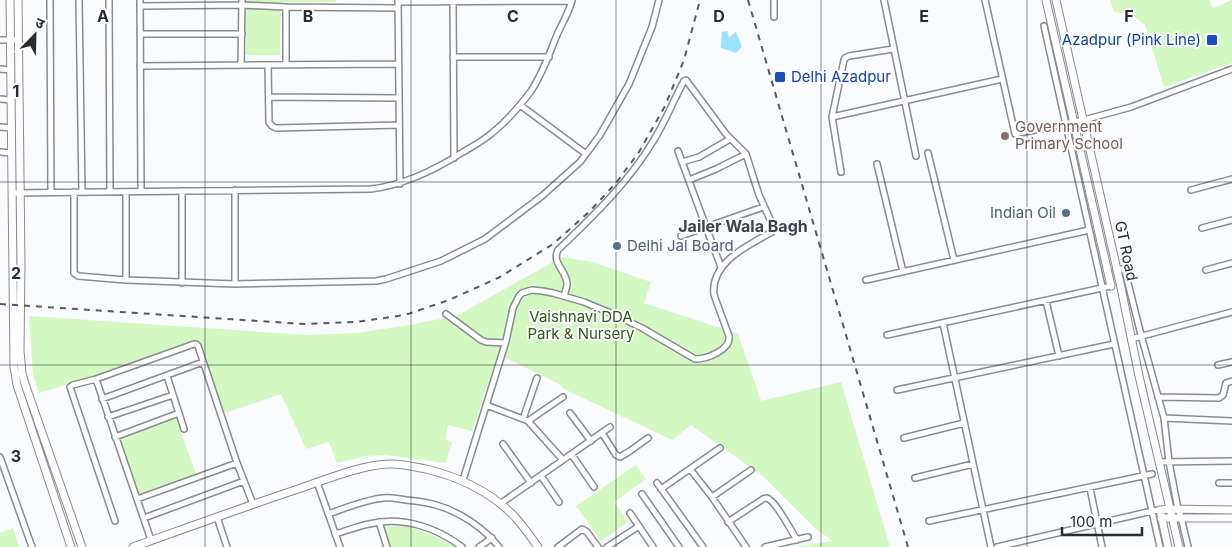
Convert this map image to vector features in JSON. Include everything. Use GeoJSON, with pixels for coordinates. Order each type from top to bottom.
{"type":"FeatureCollection","features":[{"type":"Feature","properties":{"kind":"street"},"geometry":{"type":"LineString","coordinates":[[10,0],[14,40],[16,193],[13,357],[17,385],[71,547]]}},
{"type":"Feature","properties":{"kind":"street"},"geometry":{"type":"LineString","coordinates":[[18,0],[11,70],[11,100],[12,153],[21,264],[20,351],[22,373],[24,384],[82,547]]}},
{"type":"Feature","properties":{"kind":"street"},"geometry":{"type":"LineString","coordinates":[[50,0],[51,192]]}},
{"type":"Feature","properties":{"kind":"street"},"geometry":{"type":"LineString","coordinates":[[79,0],[82,192]]}},
{"type":"Feature","properties":{"kind":"street"},"geometry":{"type":"LineString","coordinates":[[109,0],[110,192]]}},
{"type":"Feature","properties":{"kind":"street"},"geometry":{"type":"LineString","coordinates":[[341,0],[341,7]]}},
{"type":"Feature","properties":{"kind":"street"},"geometry":{"type":"LineString","coordinates":[[74,192],[74,273],[78,276],[182,283],[235,284],[376,281],[386,279],[440,261],[485,239],[542,196],[586,154],[600,136],[629,84],[652,27],[659,0]]}},
{"type":"Feature","properties":{"kind":"street"},"geometry":{"type":"LineString","coordinates":[[774,0],[774,17]]}},
{"type":"Feature","properties":{"kind":"street"},"geometry":{"type":"LineString","coordinates":[[884,0],[916,156]]}},
{"type":"Feature","properties":{"kind":"street"},"geometry":{"type":"LineString","coordinates":[[985,0],[1015,134],[1084,120],[1131,107],[1232,70]]}},
{"type":"Feature","properties":{"kind":"street","name":"GT Road"},"geometry":{"type":"LineString","coordinates":[[1046,0],[1111,286]]}},
{"type":"Feature","properties":{"kind":"street","name":"GT Road"},"geometry":{"type":"LineString","coordinates":[[1056,0],[1159,462],[1174,509],[1172,517],[1179,547]]}},
{"type":"Feature","properties":{"kind":"street"},"geometry":{"type":"LineString","coordinates":[[16,193],[371,189],[386,188],[400,184],[454,158],[490,135],[510,117],[539,78],[572,1],[398,3],[341,7],[286,7],[242,2],[140,3],[141,191]]}},
{"type":"Feature","properties":{"kind":"street"},"geometry":{"type":"LineString","coordinates":[[241,65],[242,2]]}},
{"type":"Feature","properties":{"kind":"street"},"geometry":{"type":"LineString","coordinates":[[453,2],[454,158]]}},
{"type":"Feature","properties":{"kind":"street"},"geometry":{"type":"LineString","coordinates":[[398,3],[400,184]]}},
{"type":"Feature","properties":{"kind":"street"},"geometry":{"type":"LineString","coordinates":[[286,7],[286,65]]}},
{"type":"Feature","properties":{"kind":"street"},"geometry":{"type":"LineString","coordinates":[[1044,26],[1160,547]]}},
{"type":"Feature","properties":{"kind":"street"},"geometry":{"type":"LineString","coordinates":[[140,34],[242,34]]}},
{"type":"Feature","properties":{"kind":"street"},"geometry":{"type":"LineString","coordinates":[[0,40],[14,40]]}},
{"type":"Feature","properties":{"kind":"street"},"geometry":{"type":"LineString","coordinates":[[841,172],[832,117],[845,58],[893,49]]}},
{"type":"Feature","properties":{"kind":"street"},"geometry":{"type":"LineString","coordinates":[[453,57],[549,57]]}},
{"type":"Feature","properties":{"kind":"street"},"geometry":{"type":"LineString","coordinates":[[140,66],[398,64]]}},
{"type":"Feature","properties":{"kind":"street"},"geometry":{"type":"LineString","coordinates":[[268,65],[270,124],[276,128],[399,125]]}},
{"type":"Feature","properties":{"kind":"street"},"geometry":{"type":"LineString","coordinates":[[0,69],[11,70]]}},
{"type":"Feature","properties":{"kind":"street"},"geometry":{"type":"LineString","coordinates":[[832,117],[1002,79]]}},
{"type":"Feature","properties":{"kind":"street"},"geometry":{"type":"LineString","coordinates":[[463,480],[505,343],[513,308],[519,296],[532,290],[584,302],[642,328],[692,358],[699,359],[722,350],[729,342],[729,336],[713,291],[715,279],[721,267],[730,258],[774,230],[758,196],[746,154],[730,139],[687,81],[684,80],[653,142],[639,162],[591,218],[556,253],[556,260],[567,285],[564,296]]}},
{"type":"Feature","properties":{"kind":"street"},"geometry":{"type":"LineString","coordinates":[[269,97],[398,98]]}},
{"type":"Feature","properties":{"kind":"street"},"geometry":{"type":"LineString","coordinates":[[0,99],[11,100]]}},
{"type":"Feature","properties":{"kind":"street"},"geometry":{"type":"LineString","coordinates":[[520,105],[586,154]]}},
{"type":"Feature","properties":{"kind":"street"},"geometry":{"type":"LineString","coordinates":[[0,127],[12,128]]}},
{"type":"Feature","properties":{"kind":"street"},"geometry":{"type":"LineString","coordinates":[[682,162],[699,157],[730,139]]}},
{"type":"Feature","properties":{"kind":"street"},"geometry":{"type":"LineString","coordinates":[[678,151],[721,267]]}},
{"type":"Feature","properties":{"kind":"street"},"geometry":{"type":"LineString","coordinates":[[0,152],[12,153]]}},
{"type":"Feature","properties":{"kind":"street"},"geometry":{"type":"LineString","coordinates":[[928,153],[954,260]]}},
{"type":"Feature","properties":{"kind":"street"},"geometry":{"type":"LineString","coordinates":[[689,180],[746,154]]}},
{"type":"Feature","properties":{"kind":"street"},"geometry":{"type":"LineString","coordinates":[[877,164],[903,272]]}},
{"type":"Feature","properties":{"kind":"street"},"geometry":{"type":"LineString","coordinates":[[1191,190],[1232,179]]}},
{"type":"Feature","properties":{"kind":"street"},"geometry":{"type":"LineString","coordinates":[[235,190],[235,284]]}},
{"type":"Feature","properties":{"kind":"street"},"geometry":{"type":"LineString","coordinates":[[182,191],[182,283]]}},
{"type":"Feature","properties":{"kind":"street"},"geometry":{"type":"LineString","coordinates":[[126,192],[126,280]]}},
{"type":"Feature","properties":{"kind":"street"},"geometry":{"type":"LineString","coordinates":[[681,236],[763,207]]}},
{"type":"Feature","properties":{"kind":"street"},"geometry":{"type":"LineString","coordinates":[[1202,228],[1232,220]]}},
{"type":"Feature","properties":{"kind":"street"},"geometry":{"type":"LineString","coordinates":[[866,280],[1089,230]]}},
{"type":"Feature","properties":{"kind":"street"},"geometry":{"type":"LineString","coordinates":[[1206,270],[1232,263]]}},
{"type":"Feature","properties":{"kind":"street"},"geometry":{"type":"LineString","coordinates":[[1116,269],[1125,271],[1140,336],[1164,418],[1174,509],[1182,517],[1188,547]]}},
{"type":"Feature","properties":{"kind":"street"},"geometry":{"type":"LineString","coordinates":[[887,335],[1111,286]]}},
{"type":"Feature","properties":{"kind":"street"},"geometry":{"type":"LineString","coordinates":[[1046,300],[1059,356]]}},
{"type":"Feature","properties":{"kind":"street"},"geometry":{"type":"LineString","coordinates":[[1131,338],[1232,312]]}},
{"type":"Feature","properties":{"kind":"street"},"geometry":{"type":"LineString","coordinates":[[446,314],[480,340],[505,343]]}},
{"type":"Feature","properties":{"kind":"street"},"geometry":{"type":"LineString","coordinates":[[943,323],[991,547]]}},
{"type":"Feature","properties":{"kind":"street"},"geometry":{"type":"LineString","coordinates":[[115,521],[70,390],[71,386],[194,344],[198,346],[237,463],[253,504]]}},
{"type":"Feature","properties":{"kind":"street"},"geometry":{"type":"LineString","coordinates":[[897,390],[1114,344]]}},
{"type":"Feature","properties":{"kind":"street"},"geometry":{"type":"LineString","coordinates":[[102,399],[203,362]]}},
{"type":"Feature","properties":{"kind":"street"},"geometry":{"type":"LineString","coordinates":[[1218,365],[1232,362]]}},
{"type":"Feature","properties":{"kind":"street"},"geometry":{"type":"LineString","coordinates":[[167,376],[184,429]]}},
{"type":"Feature","properties":{"kind":"street"},"geometry":{"type":"LineString","coordinates":[[526,420],[537,378]]}},
{"type":"Feature","properties":{"kind":"street"},"geometry":{"type":"LineString","coordinates":[[96,379],[151,540]]}},
{"type":"Feature","properties":{"kind":"street"},"geometry":{"type":"LineString","coordinates":[[1158,397],[1219,398],[1223,395],[1226,383],[1232,381]]}},
{"type":"Feature","properties":{"kind":"street"},"geometry":{"type":"LineString","coordinates":[[108,417],[173,395]]}},
{"type":"Feature","properties":{"kind":"street"},"geometry":{"type":"LineString","coordinates":[[526,420],[563,398]]}},
{"type":"Feature","properties":{"kind":"street"},"geometry":{"type":"LineString","coordinates":[[486,405],[526,420],[563,460]]}},
{"type":"Feature","properties":{"kind":"street"},"geometry":{"type":"LineString","coordinates":[[115,437],[179,413]]}},
{"type":"Feature","properties":{"kind":"street"},"geometry":{"type":"LineString","coordinates":[[570,413],[591,441]]}},
{"type":"Feature","properties":{"kind":"street"},"geometry":{"type":"LineString","coordinates":[[1164,418],[1232,421]]}},
{"type":"Feature","properties":{"kind":"street"},"geometry":{"type":"LineString","coordinates":[[904,438],[964,423]]}},
{"type":"Feature","properties":{"kind":"street"},"geometry":{"type":"LineString","coordinates":[[500,504],[610,427]]}},
{"type":"Feature","properties":{"kind":"street"},"geometry":{"type":"LineString","coordinates":[[602,433],[616,455],[620,457],[648,438]]}},
{"type":"Feature","properties":{"kind":"street"},"geometry":{"type":"LineString","coordinates":[[503,444],[531,483]]}},
{"type":"Feature","properties":{"kind":"street"},"geometry":{"type":"LineString","coordinates":[[662,489],[720,448]]}},
{"type":"Feature","properties":{"kind":"street"},"geometry":{"type":"LineString","coordinates":[[572,455],[594,486]]}},
{"type":"Feature","properties":{"kind":"street"},"geometry":{"type":"LineString","coordinates":[[0,457],[32,547]]}},
{"type":"Feature","properties":{"kind":"street"},"geometry":{"type":"LineString","coordinates":[[1159,462],[1232,461]]}},
{"type":"Feature","properties":{"kind":"street"},"geometry":{"type":"LineString","coordinates":[[137,500],[237,463]]}},
{"type":"Feature","properties":{"kind":"street"},"geometry":{"type":"LineString","coordinates":[[132,547],[317,482],[365,467],[389,464],[413,466],[463,480],[486,493],[515,517],[538,547]]}},
{"type":"Feature","properties":{"kind":"street"},"geometry":{"type":"LineString","coordinates":[[915,478],[973,464]]}},
{"type":"Feature","properties":{"kind":"street"},"geometry":{"type":"LineString","coordinates":[[690,469],[712,497],[746,547]]}},
{"type":"Feature","properties":{"kind":"street"},"geometry":{"type":"LineString","coordinates":[[712,497],[751,470]]}},
{"type":"Feature","properties":{"kind":"street"},"geometry":{"type":"LineString","coordinates":[[929,521],[1152,474]]}},
{"type":"Feature","properties":{"kind":"street"},"geometry":{"type":"LineString","coordinates":[[541,476],[559,502]]}},
{"type":"Feature","properties":{"kind":"street"},"geometry":{"type":"LineString","coordinates":[[144,518],[244,481]]}},
{"type":"Feature","properties":{"kind":"street"},"geometry":{"type":"LineString","coordinates":[[317,482],[340,547]]}},
{"type":"Feature","properties":{"kind":"street"},"geometry":{"type":"LineString","coordinates":[[657,482],[703,547]]}},
{"type":"Feature","properties":{"kind":"street"},"geometry":{"type":"LineString","coordinates":[[1219,483],[1232,483]]}},
{"type":"Feature","properties":{"kind":"street"},"geometry":{"type":"LineString","coordinates":[[1090,488],[1102,547]]}},
{"type":"Feature","properties":{"kind":"street"},"geometry":{"type":"LineString","coordinates":[[642,494],[679,547]]}},
{"type":"Feature","properties":{"kind":"street"},"geometry":{"type":"LineString","coordinates":[[328,514],[367,501],[385,498],[422,502],[438,506],[474,524],[492,538],[499,547]]}},
{"type":"Feature","properties":{"kind":"street"},"geometry":{"type":"LineString","coordinates":[[728,522],[763,499],[770,499],[797,540]]}},
{"type":"Feature","properties":{"kind":"street"},"geometry":{"type":"LineString","coordinates":[[1154,520],[1161,514],[1174,509],[1232,510]]}},
{"type":"Feature","properties":{"kind":"street"},"geometry":{"type":"LineString","coordinates":[[997,547],[1152,511],[1172,517],[1232,518]]}},
{"type":"Feature","properties":{"kind":"street"},"geometry":{"type":"LineString","coordinates":[[630,513],[653,547]]}},
{"type":"Feature","properties":{"kind":"street"},"geometry":{"type":"LineString","coordinates":[[1161,514],[1168,547]]}},
{"type":"Feature","properties":{"kind":"street"},"geometry":{"type":"LineString","coordinates":[[217,517],[227,547]]}},
{"type":"Feature","properties":{"kind":"street"},"geometry":{"type":"LineString","coordinates":[[335,534],[378,522],[396,521],[425,526],[462,547]]}},
{"type":"Feature","properties":{"kind":"street"},"geometry":{"type":"LineString","coordinates":[[378,522],[386,547]]}},
{"type":"Feature","properties":{"kind":"street"},"geometry":{"type":"LineString","coordinates":[[607,547],[639,526]]}},
{"type":"Feature","properties":{"kind":"street"},"geometry":{"type":"LineString","coordinates":[[558,547],[582,529],[587,532],[598,547]]}},
{"type":"Feature","properties":{"kind":"street"},"geometry":{"type":"LineString","coordinates":[[765,547],[808,537]]}},
{"type":"Feature","properties":{"kind":"street"},"geometry":{"type":"LineString","coordinates":[[480,547],[492,538]]}},
{"type":"Feature","properties":{"kind":"green space"},"geometry":{"type":"Polygon","coordinates":[[[246,0],[336,0],[336,2],[281,2],[280,55],[246,55],[246,0]]]}},
{"type":"Feature","properties":{"kind":"green space"},"geometry":{"type":"Polygon","coordinates":[[[1110,0],[1209,0],[1213,8],[1232,0],[1232,63],[1164,87],[1145,25],[1131,16],[1114,12],[1110,0]]]}},
{"type":"Feature","properties":{"kind":"green space","name":"Vaishnavi DDA Park & Nursery"},"geometry":{"type":"Polygon","coordinates":[[[562,257],[592,262],[651,282],[644,303],[738,334],[761,401],[841,382],[890,547],[794,547],[833,541],[816,529],[764,477],[691,425],[672,440],[564,389],[559,384],[498,354],[472,431],[448,425],[445,439],[452,442],[446,463],[385,455],[367,456],[337,463],[329,442],[306,449],[281,394],[225,413],[197,345],[39,393],[33,375],[29,316],[307,335],[356,333],[456,316],[562,257]]]}},
{"type":"Feature","properties":{"kind":"green space"},"geometry":{"type":"Polygon","coordinates":[[[176,418],[196,474],[138,494],[119,438],[176,418]]]}},
{"type":"Feature","properties":{"kind":"green space"},"geometry":{"type":"Polygon","coordinates":[[[636,465],[646,479],[614,502],[628,522],[601,541],[576,506],[636,465]]]}},
{"type":"Feature","properties":{"kind":"green space"},"geometry":{"type":"Polygon","coordinates":[[[404,526],[436,537],[454,547],[390,547],[384,527],[404,526]]]}},
{"type":"Feature","properties":{"kind":"green space"},"geometry":{"type":"Polygon","coordinates":[[[13,528],[19,547],[0,547],[0,533],[13,528]]]}},
{"type":"Feature","properties":{"kind":"water"},"geometry":{"type":"Polygon","coordinates":[[[727,31],[729,37],[736,32],[742,47],[736,53],[721,48],[722,32],[727,31]]]}},
{"type":"Feature","properties":{"kind":"railway"},"geometry":{"type":"LineString","coordinates":[[0,304],[304,324],[356,322],[405,315],[449,300],[500,277],[553,244],[589,212],[616,183],[639,152],[665,106],[684,60],[700,0]]}},
{"type":"Feature","properties":{"kind":"railway"},"geometry":{"type":"LineString","coordinates":[[748,0],[908,547]]}},
{"type":"Feature","properties":{"kind":"place","name":"Azadpur (Pink Line)"},"geometry":{"type":"Point","coordinates":[1212,40]}},
{"type":"Feature","properties":{"kind":"place","name":"Delhi Azadpur"},"geometry":{"type":"Point","coordinates":[780,77]}},
{"type":"Feature","properties":{"kind":"place","name":"Government Primary School"},"geometry":{"type":"Point","coordinates":[1005,136]}},
{"type":"Feature","properties":{"kind":"place","name":"Indian Oil"},"geometry":{"type":"Point","coordinates":[1066,213]}},
{"type":"Feature","properties":{"kind":"place","name":"Delhi Jal Board"},"geometry":{"type":"Point","coordinates":[617,246]}},
{"type":"Feature","properties":{"kind":"district","name":"Jailer Wala Bagh"},"geometry":{"type":"Point","coordinates":[743,226]}}]}
